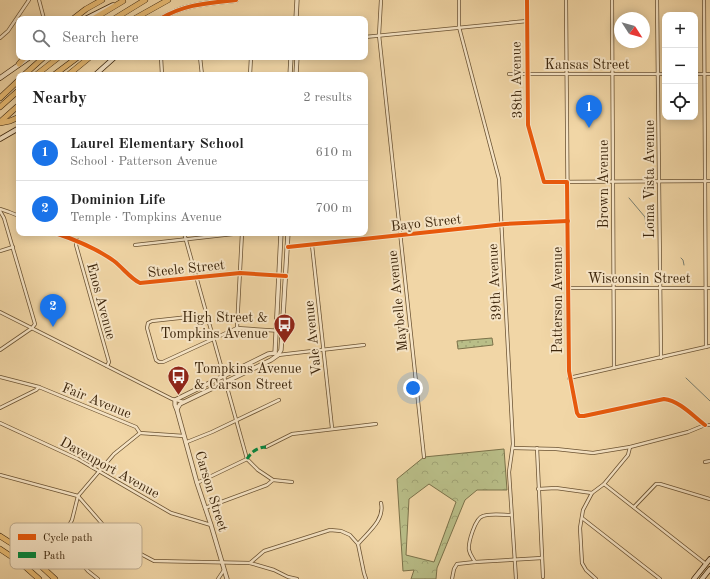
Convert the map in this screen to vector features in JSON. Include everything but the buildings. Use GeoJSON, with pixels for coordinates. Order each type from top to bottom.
{"type":"FeatureCollection","features":[{"type":"Feature","properties":{"kind":"highway"},"geometry":{"type":"LineString","coordinates":[[77,16],[102,0]]}},
{"type":"Feature","properties":{"kind":"highway"},"geometry":{"type":"LineString","coordinates":[[119,16],[145,0]]}},
{"type":"Feature","properties":{"kind":"highway"},"geometry":{"type":"LineString","coordinates":[[139,16],[167,0]]}},
{"type":"Feature","properties":{"kind":"highway"},"geometry":{"type":"LineString","coordinates":[[145,16],[167,0]]}},
{"type":"Feature","properties":{"kind":"highway"},"geometry":{"type":"LineString","coordinates":[[98,16],[125,1]]}},
{"type":"Feature","properties":{"kind":"highway"},"geometry":{"type":"LineString","coordinates":[[19,64],[22,60]]}},
{"type":"Feature","properties":{"kind":"highway"},"geometry":{"type":"LineString","coordinates":[[27,72],[41,60]]}},
{"type":"Feature","properties":{"kind":"highway"},"geometry":{"type":"LineString","coordinates":[[40,72],[55,60]]}},
{"type":"Feature","properties":{"kind":"highway"},"geometry":{"type":"LineString","coordinates":[[58,72],[74,60]]}},
{"type":"Feature","properties":{"kind":"highway"},"geometry":{"type":"LineString","coordinates":[[72,72],[86,60]]}},
{"type":"Feature","properties":{"kind":"highway"},"geometry":{"type":"LineString","coordinates":[[0,98],[16,83]]}},
{"type":"Feature","properties":{"kind":"highway"},"geometry":{"type":"LineString","coordinates":[[0,107],[16,93]]}},
{"type":"Feature","properties":{"kind":"highway"},"geometry":{"type":"LineString","coordinates":[[0,123],[16,108]]}},
{"type":"Feature","properties":{"kind":"highway"},"geometry":{"type":"LineString","coordinates":[[0,123],[16,118]]}},
{"type":"Feature","properties":{"kind":"highway"},"geometry":{"type":"LineString","coordinates":[[0,536],[10,542]]}},
{"type":"Feature","properties":{"kind":"highway"},"geometry":{"type":"LineString","coordinates":[[0,549],[10,556]]}},
{"type":"Feature","properties":{"kind":"highway"},"geometry":{"type":"LineString","coordinates":[[28,569],[39,579]]}},
{"type":"Feature","properties":{"kind":"highway"},"geometry":{"type":"LineString","coordinates":[[44,569],[55,579]]}},
{"type":"Feature","properties":{"kind":"main road"},"geometry":{"type":"LineString","coordinates":[[166,16],[179,9],[191,6],[236,0]]}},
{"type":"Feature","properties":{"kind":"main road"},"geometry":{"type":"LineString","coordinates":[[90,16],[125,1]]}},
{"type":"Feature","properties":{"kind":"main road"},"geometry":{"type":"LineString","coordinates":[[0,78],[25,60]]}},
{"type":"Feature","properties":{"kind":"main road"},"geometry":{"type":"LineString","coordinates":[[98,72],[112,60]]}},
{"type":"Feature","properties":{"kind":"main road"},"geometry":{"type":"LineString","coordinates":[[0,133],[2,138],[16,130]]}},
{"type":"Feature","properties":{"kind":"main road"},"geometry":{"type":"LineString","coordinates":[[694,579],[710,559]]}},
{"type":"Feature","properties":{"kind":"main road"},"geometry":{"type":"LineString","coordinates":[[702,579],[710,569]]}},
{"type":"Feature","properties":{"kind":"street"},"geometry":{"type":"LineString","coordinates":[[18,16],[29,0]]}},
{"type":"Feature","properties":{"kind":"street"},"geometry":{"type":"LineString","coordinates":[[38,0],[43,16]]}},
{"type":"Feature","properties":{"kind":"street"},"geometry":{"type":"LineString","coordinates":[[296,16],[297,0]]}},
{"type":"Feature","properties":{"kind":"street","name":"Maybelle Avenue"},"geometry":{"type":"LineString","coordinates":[[381,0],[379,35],[424,457]]}},
{"type":"Feature","properties":{"kind":"street","name":"39th Avenue"},"geometry":{"type":"LineString","coordinates":[[459,0],[459,27],[499,179],[513,448],[509,472],[516,579]]}},
{"type":"Feature","properties":{"kind":"street","name":"38th Avenue"},"geometry":{"type":"LineString","coordinates":[[527,0],[528,125],[544,182],[567,182]]}},
{"type":"Feature","properties":{"kind":"street","name":"Patterson Avenue"},"geometry":{"type":"LineString","coordinates":[[566,0],[569,378],[577,413],[579,416],[584,416],[664,399],[672,400],[677,403],[705,425]]}},
{"type":"Feature","properties":{"kind":"street","name":"Brown Avenue"},"geometry":{"type":"LineString","coordinates":[[612,0],[614,368]]}},
{"type":"Feature","properties":{"kind":"street","name":"Loma Vista Avenue"},"geometry":{"type":"LineString","coordinates":[[658,0],[658,182],[661,358]]}},
{"type":"Feature","properties":{"kind":"street"},"geometry":{"type":"LineString","coordinates":[[704,0],[706,347]]}},
{"type":"Feature","properties":{"kind":"street"},"geometry":{"type":"LineString","coordinates":[[0,38],[8,31],[16,19]]}},
{"type":"Feature","properties":{"kind":"street"},"geometry":{"type":"LineString","coordinates":[[368,37],[527,21]]}},
{"type":"Feature","properties":{"kind":"street"},"geometry":{"type":"LineString","coordinates":[[161,60],[162,72]]}},
{"type":"Feature","properties":{"kind":"street"},"geometry":{"type":"LineString","coordinates":[[200,60],[202,72]]}},
{"type":"Feature","properties":{"kind":"street"},"geometry":{"type":"LineString","coordinates":[[250,72],[251,60]]}},
{"type":"Feature","properties":{"kind":"street"},"geometry":{"type":"LineString","coordinates":[[290,72],[291,60]]}},
{"type":"Feature","properties":{"kind":"street"},"geometry":{"type":"LineString","coordinates":[[296,72],[297,60]]}},
{"type":"Feature","properties":{"kind":"street","name":"Kansas Street"},"geometry":{"type":"LineString","coordinates":[[509,74],[662,74]]}},
{"type":"Feature","properties":{"kind":"street"},"geometry":{"type":"LineString","coordinates":[[698,74],[710,74]]}},
{"type":"Feature","properties":{"kind":"street"},"geometry":{"type":"LineString","coordinates":[[567,182],[710,181]]}},
{"type":"Feature","properties":{"kind":"street"},"geometry":{"type":"LineString","coordinates":[[0,210],[16,215]]}},
{"type":"Feature","properties":{"kind":"street"},"geometry":{"type":"LineString","coordinates":[[0,210],[13,247],[35,324],[32,328],[0,350]]}},
{"type":"Feature","properties":{"kind":"street","name":"Bayo Street"},"geometry":{"type":"LineString","coordinates":[[288,247],[501,225],[568,221]]}},
{"type":"Feature","properties":{"kind":"street","name":"Steele Street"},"geometry":{"type":"LineString","coordinates":[[64,236],[77,240],[105,255],[140,283],[240,273],[286,276]]}},
{"type":"Feature","properties":{"kind":"street"},"geometry":{"type":"LineString","coordinates":[[185,236],[248,459],[258,470],[274,480],[292,482]]}},
{"type":"Feature","properties":{"kind":"street"},"geometry":{"type":"LineString","coordinates":[[135,245],[218,236]]}},
{"type":"Feature","properties":{"kind":"street"},"geometry":{"type":"LineString","coordinates":[[237,328],[242,236]]}},
{"type":"Feature","properties":{"kind":"street"},"geometry":{"type":"LineString","coordinates":[[277,354],[276,331],[281,236]]}},
{"type":"Feature","properties":{"kind":"street"},"geometry":{"type":"LineString","coordinates":[[177,409],[180,404],[271,360],[282,350],[288,236]]}},
{"type":"Feature","properties":{"kind":"street","name":"Enos Avenue"},"geometry":{"type":"LineString","coordinates":[[77,240],[76,245],[109,362],[107,366]]}},
{"type":"Feature","properties":{"kind":"street","name":"Vale Avenue"},"geometry":{"type":"LineString","coordinates":[[312,245],[332,428]]}},
{"type":"Feature","properties":{"kind":"street"},"geometry":{"type":"LineString","coordinates":[[0,251],[13,247]]}},
{"type":"Feature","properties":{"kind":"street","name":"Wisconsin Street"},"geometry":{"type":"LineString","coordinates":[[568,288],[710,288]]}},
{"type":"Feature","properties":{"kind":"street"},"geometry":{"type":"LineString","coordinates":[[0,312],[175,400],[185,402]]}},
{"type":"Feature","properties":{"kind":"street"},"geometry":{"type":"LineString","coordinates":[[208,316],[152,321],[148,324],[147,328],[155,357],[159,362],[166,361],[237,328],[282,331]]}},
{"type":"Feature","properties":{"kind":"street"},"geometry":{"type":"LineString","coordinates":[[175,400],[268,354],[364,346]]}},
{"type":"Feature","properties":{"kind":"street"},"geometry":{"type":"LineString","coordinates":[[569,378],[710,346]]}},
{"type":"Feature","properties":{"kind":"street","name":"Fair Avenue"},"geometry":{"type":"LineString","coordinates":[[0,377],[39,387],[136,427],[140,433],[185,436]]}},
{"type":"Feature","properties":{"kind":"street"},"geometry":{"type":"LineString","coordinates":[[0,408],[36,390],[39,387]]}},
{"type":"Feature","properties":{"kind":"street","name":"Carson Street"},"geometry":{"type":"LineString","coordinates":[[175,400],[175,405],[187,442],[197,483],[227,579]]}},
{"type":"Feature","properties":{"kind":"street"},"geometry":{"type":"LineString","coordinates":[[187,442],[279,400]]}},
{"type":"Feature","properties":{"kind":"street","name":"Davenport Avenue"},"geometry":{"type":"LineString","coordinates":[[0,423],[99,471],[171,513],[211,525]]}},
{"type":"Feature","properties":{"kind":"street"},"geometry":{"type":"LineString","coordinates":[[266,447],[292,434],[332,428],[376,424]]}},
{"type":"Feature","properties":{"kind":"street"},"geometry":{"type":"LineString","coordinates":[[513,448],[556,449],[593,453],[630,447],[688,432],[705,425],[710,425]]}},
{"type":"Feature","properties":{"kind":"street"},"geometry":{"type":"LineString","coordinates":[[70,523],[78,496],[114,454],[140,433]]}},
{"type":"Feature","properties":{"kind":"street"},"geometry":{"type":"LineString","coordinates":[[594,578],[586,570],[582,563],[580,528],[583,510],[592,493],[604,484],[628,455],[630,447]]}},
{"type":"Feature","properties":{"kind":"street"},"geometry":{"type":"LineString","coordinates":[[537,448],[543,577]]}},
{"type":"Feature","properties":{"kind":"street"},"geometry":{"type":"LineString","coordinates":[[197,483],[248,459]]}},
{"type":"Feature","properties":{"kind":"street"},"geometry":{"type":"LineString","coordinates":[[705,462],[710,461]]}},
{"type":"Feature","properties":{"kind":"street"},"geometry":{"type":"LineString","coordinates":[[0,475],[78,496],[101,523]]}},
{"type":"Feature","properties":{"kind":"street"},"geometry":{"type":"LineString","coordinates":[[205,508],[267,485],[274,480]]}},
{"type":"Feature","properties":{"kind":"street"},"geometry":{"type":"LineString","coordinates":[[604,484],[706,564],[710,569]]}},
{"type":"Feature","properties":{"kind":"street"},"geometry":{"type":"LineString","coordinates":[[634,507],[656,484],[710,499]]}},
{"type":"Feature","properties":{"kind":"street"},"geometry":{"type":"LineString","coordinates":[[538,489],[556,488],[592,493]]}},
{"type":"Feature","properties":{"kind":"street"},"geometry":{"type":"LineString","coordinates":[[358,544],[378,521],[382,511],[380,503]]}},
{"type":"Feature","properties":{"kind":"street"},"geometry":{"type":"LineString","coordinates":[[475,562],[471,555],[469,544],[476,521],[484,516],[512,515]]}},
{"type":"Feature","properties":{"kind":"street"},"geometry":{"type":"LineString","coordinates":[[582,517],[660,579]]}},
{"type":"Feature","properties":{"kind":"street"},"geometry":{"type":"LineString","coordinates":[[250,563],[264,551],[330,530],[341,531],[350,535],[358,544],[360,559],[366,579]]}},
{"type":"Feature","properties":{"kind":"street"},"geometry":{"type":"LineString","coordinates":[[142,555],[154,561],[250,563],[297,579]]}},
{"type":"Feature","properties":{"kind":"street"},"geometry":{"type":"LineString","coordinates":[[452,579],[454,569],[457,564],[542,558]]}},
{"type":"Feature","properties":{"kind":"street"},"geometry":{"type":"LineString","coordinates":[[86,569],[98,579]]}},
{"type":"Feature","properties":{"kind":"street"},"geometry":{"type":"LineString","coordinates":[[218,579],[224,570]]}},
{"type":"Feature","properties":{"kind":"green space"},"geometry":{"type":"Polygon","coordinates":[[[492,338],[493,345],[458,349],[457,341],[492,338]]]}},
{"type":"Feature","properties":{"kind":"green space"},"geometry":{"type":"Polygon","coordinates":[[[504,449],[507,490],[477,490],[465,500],[437,568],[436,579],[411,579],[414,570],[403,571],[397,479],[424,457],[504,449]],[[429,484],[409,499],[406,555],[434,562],[456,502],[429,484]]]}},
{"type":"Feature","properties":{"kind":"waterway"},"geometry":{"type":"LineString","coordinates":[[629,198],[645,217],[646,225]]}},
{"type":"Feature","properties":{"kind":"waterway"},"geometry":{"type":"LineString","coordinates":[[681,258],[684,265]]}},
{"type":"Feature","properties":{"kind":"waterway"},"geometry":{"type":"LineString","coordinates":[[686,378],[710,401]]}},
{"type":"Feature","properties":{"kind":"marked path"},"geometry":{"type":"LineString","coordinates":[[247,459],[255,450],[266,447]]}},
{"type":"Feature","properties":{"kind":"cycle path"},"geometry":{"type":"LineString","coordinates":[[165,16],[187,7],[206,3],[236,0]]}},
{"type":"Feature","properties":{"kind":"cycle path"},"geometry":{"type":"LineString","coordinates":[[527,0],[528,125],[544,182],[567,182],[569,371],[577,413],[579,416],[584,416],[664,399],[670,400],[686,409],[705,425]]}},
{"type":"Feature","properties":{"kind":"cycle path"},"geometry":{"type":"LineString","coordinates":[[288,247],[505,224],[568,221]]}},
{"type":"Feature","properties":{"kind":"cycle path"},"geometry":{"type":"LineString","coordinates":[[63,236],[100,252],[114,261],[133,279],[140,283],[240,273],[286,276]]}},
{"type":"Feature","properties":{"kind":"place","name":"Laurel Elementary School"},"geometry":{"type":"Point","coordinates":[589,128]}},
{"type":"Feature","properties":{"kind":"place","name":"Dominion Life"},"geometry":{"type":"Point","coordinates":[53,327]}},
{"type":"Feature","properties":{"kind":"place","name":"High Street & Tompkins Avenue"},"geometry":{"type":"Point","coordinates":[284,344]}},
{"type":"Feature","properties":{"kind":"place","name":"Tompkins Avenue & Carson Street"},"geometry":{"type":"Point","coordinates":[178,396]}}]}
